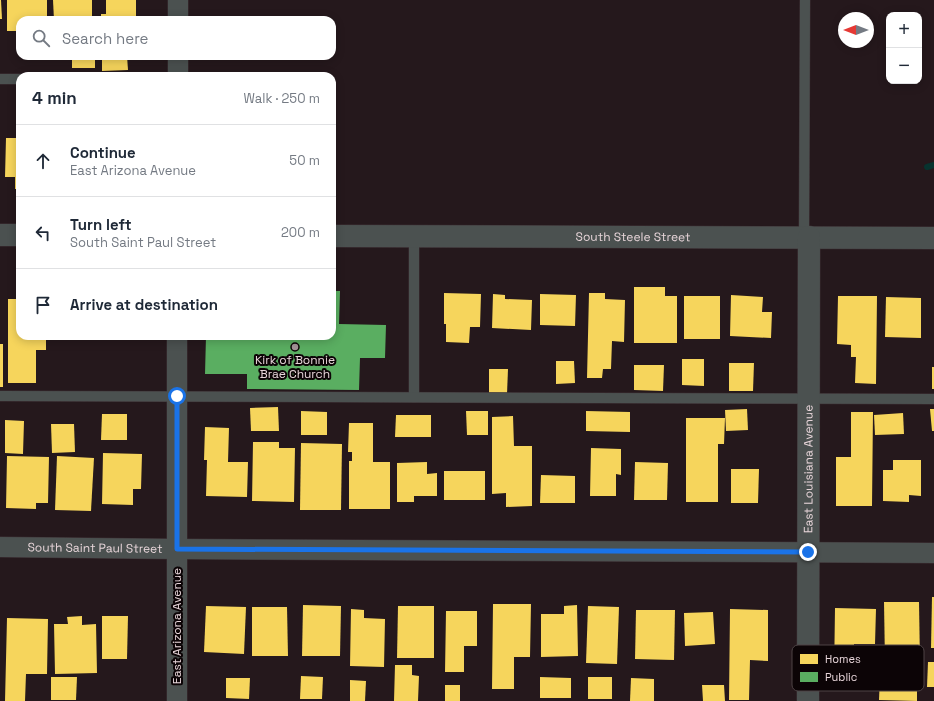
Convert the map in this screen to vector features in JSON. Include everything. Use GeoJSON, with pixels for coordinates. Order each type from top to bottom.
{"type":"FeatureCollection","features":[{"type":"Feature","properties":{"kind":"street"},"geometry":{"type":"LineString","coordinates":[[178,0],[178,16]]}},
{"type":"Feature","properties":{"kind":"street"},"geometry":{"type":"LineString","coordinates":[[178,60],[178,72]]}},
{"type":"Feature","properties":{"kind":"street"},"geometry":{"type":"LineString","coordinates":[[0,235],[16,235]]}},
{"type":"Feature","properties":{"kind":"street","name":"South Steele Street"},"geometry":{"type":"LineString","coordinates":[[336,236],[934,238]]}},
{"type":"Feature","properties":{"kind":"street","name":"East Louisiana Avenue"},"geometry":{"type":"LineString","coordinates":[[806,237],[808,399],[808,645]]}},
{"type":"Feature","properties":{"kind":"street","name":"East Arizona Avenue"},"geometry":{"type":"LineString","coordinates":[[177,701],[178,340]]}},
{"type":"Feature","properties":{"kind":"street","name":"South Saint Paul Street"},"geometry":{"type":"LineString","coordinates":[[0,547],[934,553]]}},
{"type":"Feature","properties":{"kind":"lane"},"geometry":{"type":"LineString","coordinates":[[805,0],[806,237]]}},
{"type":"Feature","properties":{"kind":"lane"},"geometry":{"type":"LineString","coordinates":[[0,78],[16,79]]}},
{"type":"Feature","properties":{"kind":"lane"},"geometry":{"type":"LineString","coordinates":[[414,236],[414,397]]}},
{"type":"Feature","properties":{"kind":"lane"},"geometry":{"type":"LineString","coordinates":[[0,396],[934,399]]}},
{"type":"Feature","properties":{"kind":"building: Homes"},"geometry":{"type":"Polygon","coordinates":[[[1,0],[2,19],[0,19],[1,0]]]}},
{"type":"Feature","properties":{"kind":"building: Homes"},"geometry":{"type":"Polygon","coordinates":[[[7,0],[47,0],[47,16],[16,16],[16,31],[7,31],[7,0]]]}},
{"type":"Feature","properties":{"kind":"building: Homes"},"geometry":{"type":"Polygon","coordinates":[[[53,0],[92,0],[92,16],[54,16],[53,0]]]}},
{"type":"Feature","properties":{"kind":"building: Homes"},"geometry":{"type":"Polygon","coordinates":[[[106,0],[136,0],[136,16],[101,16],[101,14],[106,14],[106,0]]]}},
{"type":"Feature","properties":{"kind":"building: Homes"},"geometry":{"type":"Polygon","coordinates":[[[72,60],[95,60],[95,68],[72,68],[72,60]]]}},
{"type":"Feature","properties":{"kind":"building: Homes"},"geometry":{"type":"Polygon","coordinates":[[[102,60],[127,60],[128,70],[102,71],[102,60]]]}},
{"type":"Feature","properties":{"kind":"building: Homes"},"geometry":{"type":"Polygon","coordinates":[[[6,138],[16,138],[16,189],[15,177],[5,177],[6,138]]]}},
{"type":"Feature","properties":{"kind":"building: Homes"},"geometry":{"type":"Polygon","coordinates":[[[634,287],[665,287],[665,296],[677,296],[677,343],[634,343],[634,287]]]}},
{"type":"Feature","properties":{"kind":"building: Homes"},"geometry":{"type":"Polygon","coordinates":[[[444,293],[481,294],[480,327],[470,327],[469,343],[446,342],[446,324],[444,324],[444,293]]]}},
{"type":"Feature","properties":{"kind":"building: Homes"},"geometry":{"type":"Polygon","coordinates":[[[589,293],[605,293],[605,299],[625,300],[624,342],[612,341],[611,369],[603,369],[602,378],[587,378],[589,293]]]}},
{"type":"Feature","properties":{"kind":"building: Homes"},"geometry":{"type":"Polygon","coordinates":[[[493,294],[505,295],[505,299],[532,300],[531,330],[492,328],[493,294]]]}},
{"type":"Feature","properties":{"kind":"building: Homes"},"geometry":{"type":"Polygon","coordinates":[[[540,294],[576,295],[575,326],[540,325],[540,294]]]}},
{"type":"Feature","properties":{"kind":"building: Homes"},"geometry":{"type":"Polygon","coordinates":[[[731,295],[763,297],[762,312],[772,312],[771,338],[730,336],[731,295]]]}},
{"type":"Feature","properties":{"kind":"building: Homes"},"geometry":{"type":"Polygon","coordinates":[[[684,296],[720,296],[720,339],[684,339],[684,296]]]}},
{"type":"Feature","properties":{"kind":"building: Homes"},"geometry":{"type":"Polygon","coordinates":[[[838,296],[877,296],[876,384],[855,383],[856,357],[851,357],[851,345],[837,344],[838,296]]]}},
{"type":"Feature","properties":{"kind":"building: Homes"},"geometry":{"type":"Polygon","coordinates":[[[886,297],[921,298],[921,338],[885,337],[886,297]]]}},
{"type":"Feature","properties":{"kind":"building: Homes"},"geometry":{"type":"Polygon","coordinates":[[[8,299],[16,299],[16,340],[46,340],[46,350],[36,350],[36,383],[8,383],[8,299]]]}},
{"type":"Feature","properties":{"kind":"building: Homes"},"geometry":{"type":"Polygon","coordinates":[[[0,344],[3,344],[3,387],[0,387],[0,344]]]}},
{"type":"Feature","properties":{"kind":"building: Homes"},"geometry":{"type":"Polygon","coordinates":[[[682,359],[704,359],[704,386],[682,385],[682,359]]]}},
{"type":"Feature","properties":{"kind":"building: Homes"},"geometry":{"type":"Polygon","coordinates":[[[556,361],[574,361],[575,383],[556,384],[556,361]]]}},
{"type":"Feature","properties":{"kind":"building: Homes"},"geometry":{"type":"Polygon","coordinates":[[[729,363],[754,363],[753,391],[729,391],[729,363]]]}},
{"type":"Feature","properties":{"kind":"building: Homes"},"geometry":{"type":"Polygon","coordinates":[[[634,365],[664,365],[663,391],[634,390],[634,365]]]}},
{"type":"Feature","properties":{"kind":"building: Homes"},"geometry":{"type":"Polygon","coordinates":[[[932,367],[934,367],[934,389],[932,389],[932,367]]]}},
{"type":"Feature","properties":{"kind":"building: Homes"},"geometry":{"type":"Polygon","coordinates":[[[489,369],[508,369],[507,394],[489,393],[489,369]]]}},
{"type":"Feature","properties":{"kind":"building: Homes"},"geometry":{"type":"Polygon","coordinates":[[[278,407],[279,431],[251,431],[250,408],[278,407]]]}},
{"type":"Feature","properties":{"kind":"building: Homes"},"geometry":{"type":"Polygon","coordinates":[[[747,409],[748,430],[726,431],[725,410],[747,409]]]}},
{"type":"Feature","properties":{"kind":"building: Homes"},"geometry":{"type":"Polygon","coordinates":[[[930,409],[934,409],[934,431],[932,431],[930,409]]]}},
{"type":"Feature","properties":{"kind":"building: Homes"},"geometry":{"type":"Polygon","coordinates":[[[301,411],[327,412],[327,435],[301,435],[301,411]]]}},
{"type":"Feature","properties":{"kind":"building: Homes"},"geometry":{"type":"Polygon","coordinates":[[[466,411],[488,411],[488,435],[467,435],[466,411]]]}},
{"type":"Feature","properties":{"kind":"building: Homes"},"geometry":{"type":"Polygon","coordinates":[[[586,411],[630,412],[630,432],[586,431],[586,411]]]}},
{"type":"Feature","properties":{"kind":"building: Homes"},"geometry":{"type":"Polygon","coordinates":[[[851,412],[873,412],[872,506],[836,506],[836,457],[851,457],[851,412]]]}},
{"type":"Feature","properties":{"kind":"building: Homes"},"geometry":{"type":"Polygon","coordinates":[[[903,413],[904,434],[875,435],[874,415],[903,413]]]}},
{"type":"Feature","properties":{"kind":"building: Homes"},"geometry":{"type":"Polygon","coordinates":[[[102,414],[127,414],[127,440],[101,440],[102,414]]]}},
{"type":"Feature","properties":{"kind":"building: Homes"},"geometry":{"type":"Polygon","coordinates":[[[396,415],[431,415],[431,437],[395,437],[396,415]]]}},
{"type":"Feature","properties":{"kind":"building: Homes"},"geometry":{"type":"Polygon","coordinates":[[[513,416],[514,446],[532,446],[532,506],[506,507],[506,493],[492,494],[492,417],[513,416]]]}},
{"type":"Feature","properties":{"kind":"building: Homes"},"geometry":{"type":"Polygon","coordinates":[[[686,418],[725,418],[724,444],[718,444],[718,502],[686,502],[686,418]]]}},
{"type":"Feature","properties":{"kind":"building: Homes"},"geometry":{"type":"Polygon","coordinates":[[[5,420],[24,421],[23,454],[5,453],[5,420]]]}},
{"type":"Feature","properties":{"kind":"building: Homes"},"geometry":{"type":"Polygon","coordinates":[[[349,423],[373,423],[373,462],[390,462],[390,509],[349,509],[349,461],[352,461],[352,452],[348,452],[349,423]]]}},
{"type":"Feature","properties":{"kind":"building: Homes"},"geometry":{"type":"Polygon","coordinates":[[[51,424],[74,424],[75,452],[52,453],[51,424]]]}},
{"type":"Feature","properties":{"kind":"building: Homes"},"geometry":{"type":"Polygon","coordinates":[[[205,427],[229,428],[228,462],[248,462],[247,497],[206,496],[207,460],[204,460],[205,427]]]}},
{"type":"Feature","properties":{"kind":"building: Homes"},"geometry":{"type":"Polygon","coordinates":[[[253,442],[279,442],[279,448],[295,448],[294,502],[252,501],[253,442]]]}},
{"type":"Feature","properties":{"kind":"building: Homes"},"geometry":{"type":"Polygon","coordinates":[[[301,443],[342,444],[341,510],[300,510],[301,443]]]}},
{"type":"Feature","properties":{"kind":"building: Homes"},"geometry":{"type":"Polygon","coordinates":[[[591,448],[621,449],[621,475],[616,474],[616,496],[590,496],[591,448]]]}},
{"type":"Feature","properties":{"kind":"building: Homes"},"geometry":{"type":"Polygon","coordinates":[[[103,453],[142,454],[141,489],[133,489],[133,505],[102,504],[103,453]]]}},
{"type":"Feature","properties":{"kind":"building: Homes"},"geometry":{"type":"Polygon","coordinates":[[[7,456],[49,457],[48,503],[36,503],[36,509],[6,508],[7,456]]]}},
{"type":"Feature","properties":{"kind":"building: Homes"},"geometry":{"type":"Polygon","coordinates":[[[57,456],[94,458],[91,511],[55,510],[57,456]]]}},
{"type":"Feature","properties":{"kind":"building: Homes"},"geometry":{"type":"Polygon","coordinates":[[[893,460],[921,460],[921,496],[909,495],[909,502],[883,501],[883,470],[893,470],[893,460]]]}},
{"type":"Feature","properties":{"kind":"building: Homes"},"geometry":{"type":"Polygon","coordinates":[[[427,462],[427,474],[437,473],[437,496],[414,496],[414,502],[397,502],[397,463],[427,462]]]}},
{"type":"Feature","properties":{"kind":"building: Homes"},"geometry":{"type":"Polygon","coordinates":[[[635,462],[668,463],[667,500],[634,500],[635,462]]]}},
{"type":"Feature","properties":{"kind":"building: Homes"},"geometry":{"type":"Polygon","coordinates":[[[731,469],[759,469],[758,503],[731,503],[731,469]]]}},
{"type":"Feature","properties":{"kind":"building: Homes"},"geometry":{"type":"Polygon","coordinates":[[[444,471],[485,471],[485,500],[444,500],[444,471]]]}},
{"type":"Feature","properties":{"kind":"building: Homes"},"geometry":{"type":"Polygon","coordinates":[[[541,475],[575,476],[575,503],[540,503],[541,475]]]}},
{"type":"Feature","properties":{"kind":"building: Homes"},"geometry":{"type":"Polygon","coordinates":[[[932,597],[934,597],[934,648],[931,648],[932,597]]]}},
{"type":"Feature","properties":{"kind":"building: Homes"},"geometry":{"type":"Polygon","coordinates":[[[884,602],[919,602],[920,645],[885,645],[884,602]]]}},
{"type":"Feature","properties":{"kind":"building: Homes"},"geometry":{"type":"Polygon","coordinates":[[[493,604],[531,604],[530,657],[514,657],[514,689],[492,689],[493,604]]]}},
{"type":"Feature","properties":{"kind":"building: Homes"},"geometry":{"type":"Polygon","coordinates":[[[303,605],[341,606],[340,656],[302,656],[303,605]]]}},
{"type":"Feature","properties":{"kind":"building: Homes"},"geometry":{"type":"Polygon","coordinates":[[[577,605],[578,656],[541,657],[541,614],[564,614],[564,606],[577,605]]]}},
{"type":"Feature","properties":{"kind":"building: Homes"},"geometry":{"type":"Polygon","coordinates":[[[206,606],[246,607],[244,654],[204,652],[206,606]]]}},
{"type":"Feature","properties":{"kind":"building: Homes"},"geometry":{"type":"Polygon","coordinates":[[[398,606],[434,606],[434,658],[397,658],[398,606]]]}},
{"type":"Feature","properties":{"kind":"building: Homes"},"geometry":{"type":"Polygon","coordinates":[[[588,606],[619,607],[617,664],[586,663],[588,606]]]}},
{"type":"Feature","properties":{"kind":"building: Homes"},"geometry":{"type":"Polygon","coordinates":[[[252,607],[287,607],[288,656],[252,656],[252,607]]]}},
{"type":"Feature","properties":{"kind":"building: Homes"},"geometry":{"type":"Polygon","coordinates":[[[835,608],[876,609],[875,644],[834,645],[835,608]]]}},
{"type":"Feature","properties":{"kind":"building: Homes"},"geometry":{"type":"Polygon","coordinates":[[[351,609],[364,610],[364,618],[385,619],[384,667],[350,666],[351,609]]]}},
{"type":"Feature","properties":{"kind":"building: Homes"},"geometry":{"type":"Polygon","coordinates":[[[730,609],[768,610],[768,661],[750,660],[749,700],[729,700],[730,609]]]}},
{"type":"Feature","properties":{"kind":"building: Homes"},"geometry":{"type":"Polygon","coordinates":[[[636,610],[675,610],[674,660],[635,659],[636,610]]]}},
{"type":"Feature","properties":{"kind":"building: Homes"},"geometry":{"type":"Polygon","coordinates":[[[446,611],[477,611],[477,646],[464,646],[464,672],[445,672],[446,611]]]}},
{"type":"Feature","properties":{"kind":"building: Homes"},"geometry":{"type":"Polygon","coordinates":[[[713,612],[715,644],[685,646],[684,613],[713,612]]]}},
{"type":"Feature","properties":{"kind":"building: Homes"},"geometry":{"type":"Polygon","coordinates":[[[82,616],[82,625],[96,624],[97,673],[55,674],[54,624],[68,624],[67,617],[82,616]]]}},
{"type":"Feature","properties":{"kind":"building: Homes"},"geometry":{"type":"Polygon","coordinates":[[[102,616],[128,616],[127,659],[102,659],[102,616]]]}},
{"type":"Feature","properties":{"kind":"building: Homes"},"geometry":{"type":"Polygon","coordinates":[[[7,618],[48,619],[47,674],[26,674],[25,701],[5,701],[7,618]]]}},
{"type":"Feature","properties":{"kind":"building: Homes"},"geometry":{"type":"Polygon","coordinates":[[[928,662],[934,662],[934,687],[927,687],[928,662]]]}},
{"type":"Feature","properties":{"kind":"building: Homes"},"geometry":{"type":"Polygon","coordinates":[[[395,665],[412,665],[412,675],[419,676],[418,701],[394,701],[395,665]]]}},
{"type":"Feature","properties":{"kind":"building: Homes"},"geometry":{"type":"Polygon","coordinates":[[[301,676],[323,677],[322,699],[300,699],[301,676]]]}},
{"type":"Feature","properties":{"kind":"building: Homes"},"geometry":{"type":"Polygon","coordinates":[[[51,677],[77,677],[76,700],[51,700],[51,677]]]}},
{"type":"Feature","properties":{"kind":"building: Homes"},"geometry":{"type":"Polygon","coordinates":[[[540,677],[571,678],[571,698],[540,698],[540,677]]]}},
{"type":"Feature","properties":{"kind":"building: Homes"},"geometry":{"type":"Polygon","coordinates":[[[588,677],[612,677],[612,699],[588,699],[588,677]]]}},
{"type":"Feature","properties":{"kind":"building: Homes"},"geometry":{"type":"Polygon","coordinates":[[[226,678],[250,678],[249,699],[226,698],[226,678]]]}},
{"type":"Feature","properties":{"kind":"building: Homes"},"geometry":{"type":"Polygon","coordinates":[[[631,678],[654,679],[654,701],[630,701],[631,678]]]}},
{"type":"Feature","properties":{"kind":"building: Homes"},"geometry":{"type":"Polygon","coordinates":[[[350,680],[366,681],[365,701],[350,701],[350,680]]]}},
{"type":"Feature","properties":{"kind":"building: Homes"},"geometry":{"type":"Polygon","coordinates":[[[445,685],[460,685],[460,701],[445,701],[445,685]]]}},
{"type":"Feature","properties":{"kind":"building: Homes"},"geometry":{"type":"Polygon","coordinates":[[[702,685],[724,685],[725,701],[703,701],[702,685]]]}},
{"type":"Feature","properties":{"kind":"building: Homes"},"geometry":{"type":"Polygon","coordinates":[[[879,691],[917,691],[917,701],[879,700],[879,691]]]}},
{"type":"Feature","properties":{"kind":"building: Public","name":"Kirk of Bonnie Brae Church"},"geometry":{"type":"Polygon","coordinates":[[[336,291],[340,291],[339,324],[386,325],[385,358],[360,358],[359,390],[247,389],[247,374],[205,374],[206,340],[336,340],[336,291]]]}},
{"type":"Feature","properties":{"kind":"waterway"},"geometry":{"type":"LineString","coordinates":[[927,167],[934,165]]}},
{"type":"Feature","properties":{"kind":"place","name":"Kirk of Bonnie Brae Church"},"geometry":{"type":"Point","coordinates":[295,347]}},
{"type":"Feature","properties":{"kind":"route"},"geometry":{"type":"LineString","coordinates":[[177,396],[177,549],[808,552]]}}]}
